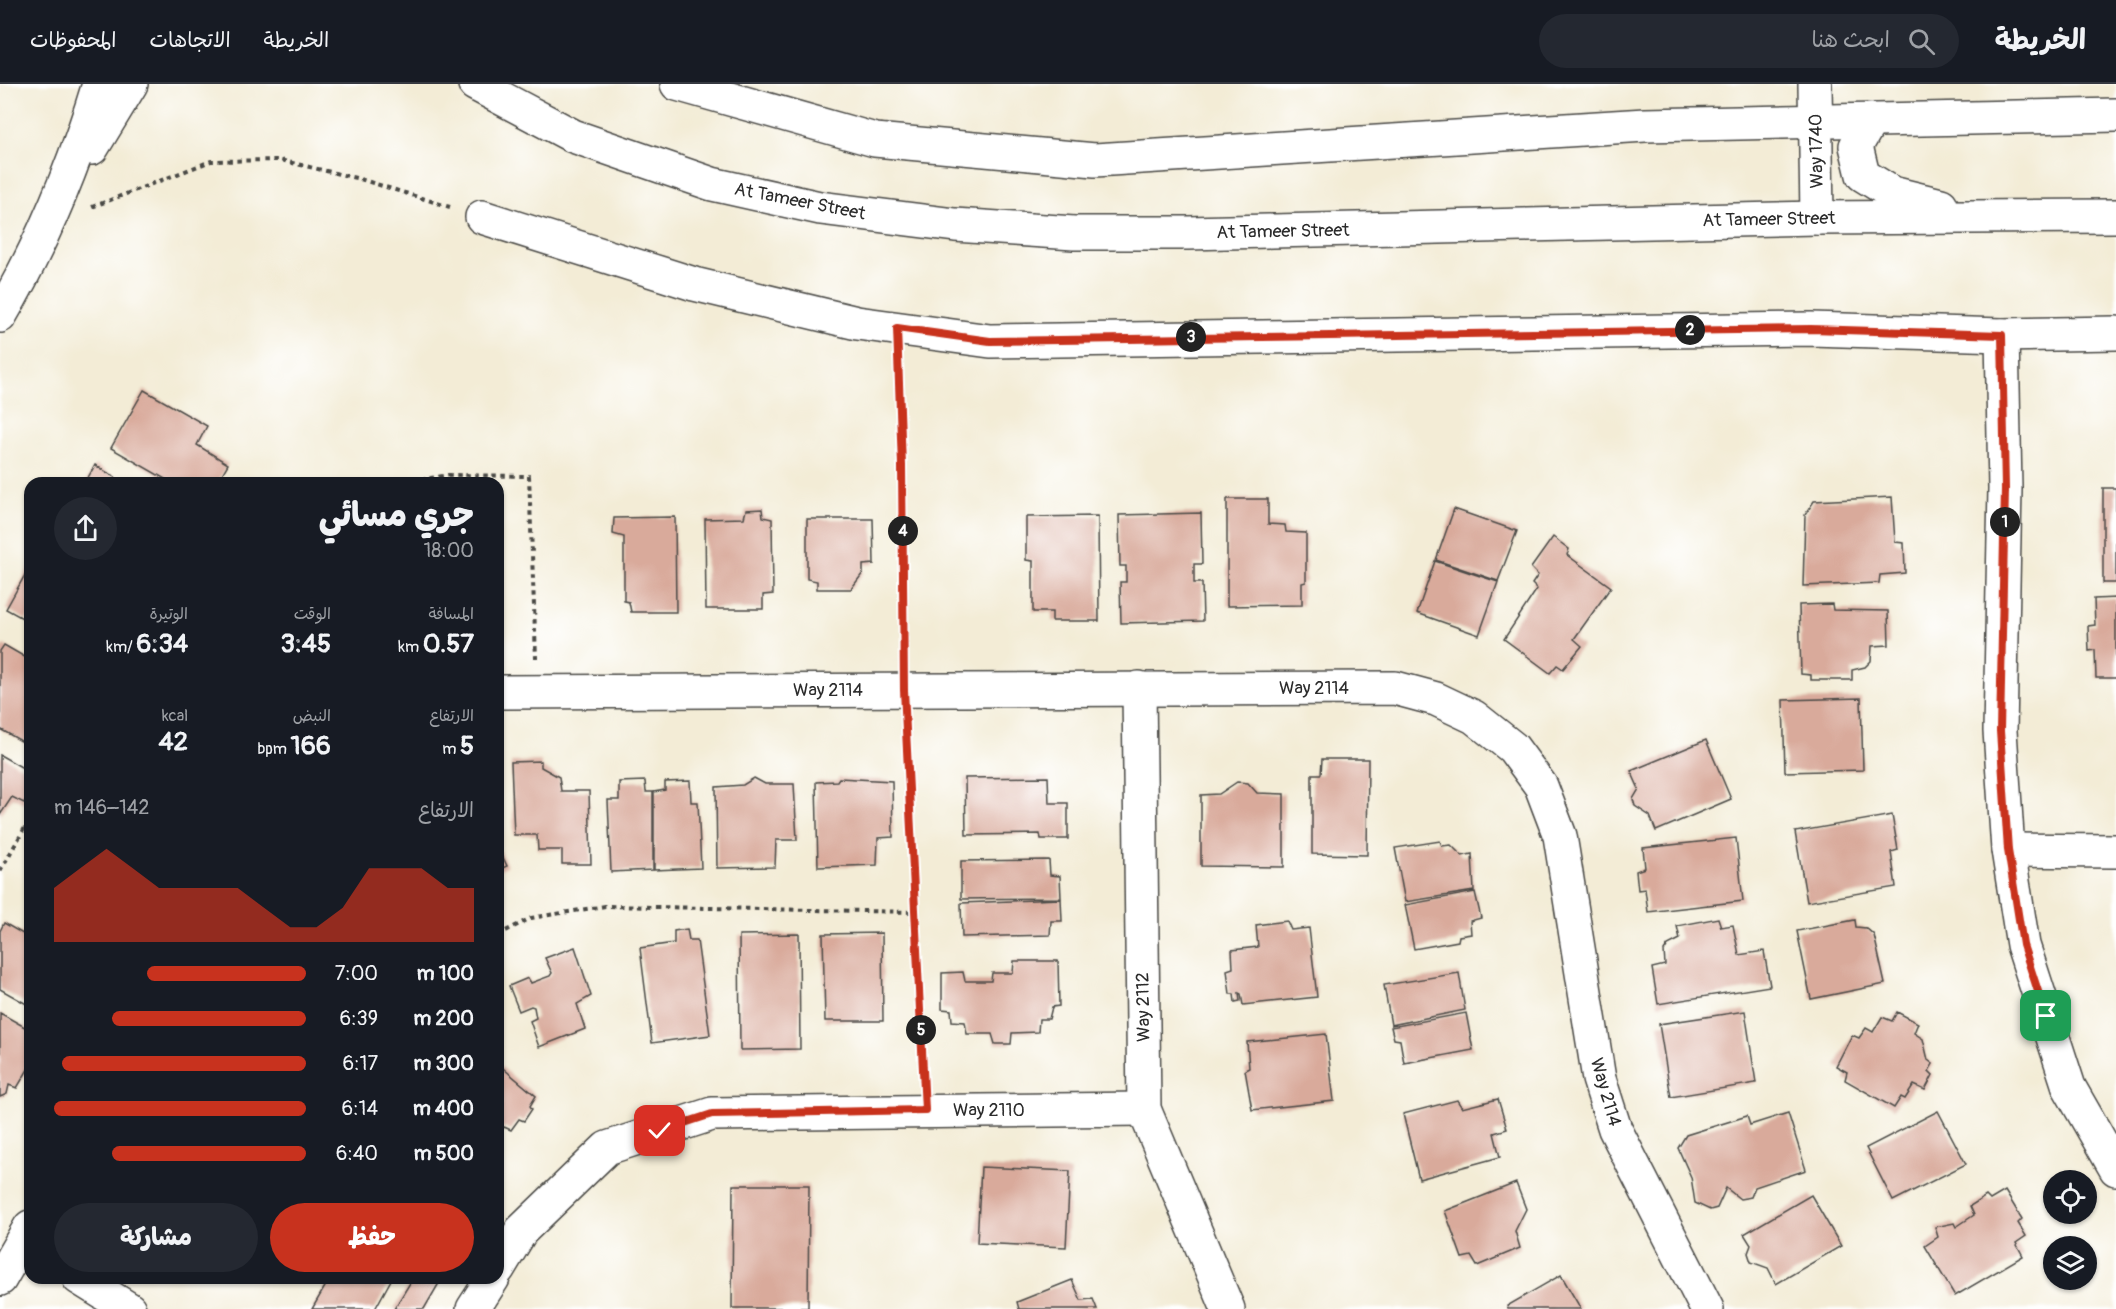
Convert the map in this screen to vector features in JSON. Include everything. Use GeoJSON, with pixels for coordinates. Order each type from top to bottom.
{"type":"FeatureCollection","features":[{"type":"Feature","properties":{"kind":"street"},"geometry":{"type":"LineString","coordinates":[[46,224],[87,124],[99,84]]}},
{"type":"Feature","properties":{"kind":"street"},"geometry":{"type":"LineString","coordinates":[[2,308],[46,224],[131,84]]}},
{"type":"Feature","properties":{"kind":"street","name":"At Tameer Street"},"geometry":{"type":"LineString","coordinates":[[475,84],[573,136],[712,184],[820,208],[955,225],[1074,233],[1188,233],[1817,218],[2116,216]]}},
{"type":"Feature","properties":{"kind":"street"},"geometry":{"type":"LineString","coordinates":[[677,84],[875,140],[1095,160],[1645,126],[2116,115]]}},
{"type":"Feature","properties":{"kind":"street","name":"Way 1740"},"geometry":{"type":"LineString","coordinates":[[1815,84],[1817,218]]}},
{"type":"Feature","properties":{"kind":"street"},"geometry":{"type":"LineString","coordinates":[[1870,120],[1856,146],[1863,175],[1892,193],[1929,200],[1974,217]]}},
{"type":"Feature","properties":{"kind":"street"},"geometry":{"type":"LineString","coordinates":[[482,217],[694,284],[857,322],[990,341],[1811,329],[2002,335],[2116,333]]}},
{"type":"Feature","properties":{"kind":"street"},"geometry":{"type":"LineString","coordinates":[[2002,335],[2005,489],[2000,731],[2008,850],[2023,945],[2069,1087],[2116,1169]]}},
{"type":"Feature","properties":{"kind":"street","name":"Way 2112"},"geometry":{"type":"LineString","coordinates":[[1138,688],[1144,1109],[1228,1309]]}},
{"type":"Feature","properties":{"kind":"street","name":"Way 2114"},"geometry":{"type":"LineString","coordinates":[[504,692],[1395,688],[1436,699],[1474,717],[1513,748],[1541,786],[1560,836],[1599,1079],[1616,1129],[1707,1309]]}},
{"type":"Feature","properties":{"kind":"street"},"geometry":{"type":"LineString","coordinates":[[2008,850],[2116,851]]}},
{"type":"Feature","properties":{"kind":"street","name":"Way 2110"},"geometry":{"type":"LineString","coordinates":[[504,1259],[521,1231],[607,1148],[712,1114],[1144,1109]]}},
{"type":"Feature","properties":{"kind":"street"},"geometry":{"type":"LineString","coordinates":[[0,1279],[24,1243]]}},
{"type":"Feature","properties":{"kind":"street"},"geometry":{"type":"LineString","coordinates":[[89,1284],[129,1309]]}},
{"type":"Feature","properties":{"kind":"street"},"geometry":{"type":"LineString","coordinates":[[473,1309],[489,1284]]}},
{"type":"Feature","properties":{"kind":"path"},"geometry":{"type":"LineString","coordinates":[[46,224],[211,162],[269,160],[280,160],[360,179],[482,217]]}},
{"type":"Feature","properties":{"kind":"path"},"geometry":{"type":"LineString","coordinates":[[897,328],[902,466],[904,690],[925,1110]]}},
{"type":"Feature","properties":{"kind":"path"},"geometry":{"type":"LineString","coordinates":[[437,477],[448,475],[529,476],[537,692]]}},
{"type":"Feature","properties":{"kind":"path"},"geometry":{"type":"LineString","coordinates":[[0,871],[24,829]]}},
{"type":"Feature","properties":{"kind":"path"},"geometry":{"type":"LineString","coordinates":[[504,932],[531,918],[605,906],[916,912]]}},
{"type":"Feature","properties":{"kind":"building"},"geometry":{"type":"Polygon","coordinates":[[[144,390],[207,426],[197,445],[228,464],[220,477],[162,477],[111,448],[144,390]]]}},
{"type":"Feature","properties":{"kind":"building"},"geometry":{"type":"Polygon","coordinates":[[[95,465],[114,477],[88,477],[95,465]]]}},
{"type":"Feature","properties":{"kind":"building"},"geometry":{"type":"Polygon","coordinates":[[[2103,488],[2116,488],[2116,583],[2103,583],[2103,488]]]}},
{"type":"Feature","properties":{"kind":"building"},"geometry":{"type":"Polygon","coordinates":[[[1892,497],[1895,542],[1904,543],[1905,573],[1880,575],[1879,583],[1803,586],[1805,515],[1814,501],[1892,497]]]}},
{"type":"Feature","properties":{"kind":"building"},"geometry":{"type":"Polygon","coordinates":[[[1227,499],[1268,499],[1268,524],[1285,525],[1286,532],[1306,533],[1306,582],[1302,583],[1302,605],[1227,606],[1227,499]]]}},
{"type":"Feature","properties":{"kind":"building"},"geometry":{"type":"Polygon","coordinates":[[[762,509],[763,517],[772,519],[773,594],[763,595],[763,609],[706,609],[705,519],[744,518],[746,510],[762,509]]]}},
{"type":"Feature","properties":{"kind":"building"},"geometry":{"type":"Polygon","coordinates":[[[1454,509],[1517,531],[1498,581],[1436,560],[1454,509]]]}},
{"type":"Feature","properties":{"kind":"building"},"geometry":{"type":"Polygon","coordinates":[[[1201,513],[1202,564],[1194,564],[1194,583],[1202,583],[1203,621],[1121,623],[1120,582],[1126,582],[1126,566],[1120,566],[1119,515],[1201,513]]]}},
{"type":"Feature","properties":{"kind":"building"},"geometry":{"type":"Polygon","coordinates":[[[1098,516],[1099,621],[1052,621],[1052,612],[1033,612],[1033,561],[1026,560],[1026,517],[1098,516]]]}},
{"type":"Feature","properties":{"kind":"building"},"geometry":{"type":"Polygon","coordinates":[[[675,517],[676,612],[631,612],[629,602],[624,601],[624,537],[613,534],[614,518],[675,517]]]}},
{"type":"Feature","properties":{"kind":"building"},"geometry":{"type":"Polygon","coordinates":[[[807,519],[873,519],[874,564],[863,565],[863,573],[851,589],[817,589],[817,581],[807,579],[807,519]]]}},
{"type":"Feature","properties":{"kind":"building"},"geometry":{"type":"Polygon","coordinates":[[[1553,537],[1569,549],[1567,555],[1611,587],[1574,639],[1582,646],[1563,669],[1557,665],[1550,673],[1504,639],[1537,589],[1532,584],[1538,575],[1531,568],[1553,537]]]}},
{"type":"Feature","properties":{"kind":"building"},"geometry":{"type":"Polygon","coordinates":[[[1435,561],[1498,582],[1479,635],[1417,613],[1435,561]]]}},
{"type":"Feature","properties":{"kind":"building"},"geometry":{"type":"Polygon","coordinates":[[[24,577],[24,619],[6,609],[24,577]]]}},
{"type":"Feature","properties":{"kind":"building"},"geometry":{"type":"Polygon","coordinates":[[[2116,598],[2116,678],[2096,678],[2095,650],[2089,651],[2088,626],[2095,625],[2094,599],[2116,598]]]}},
{"type":"Feature","properties":{"kind":"building"},"geometry":{"type":"Polygon","coordinates":[[[1832,604],[1833,610],[1888,611],[1889,645],[1872,646],[1871,661],[1865,667],[1852,670],[1852,680],[1811,680],[1811,675],[1801,674],[1799,605],[1832,604]]]}},
{"type":"Feature","properties":{"kind":"building"},"geometry":{"type":"Polygon","coordinates":[[[4,645],[24,657],[24,743],[0,729],[0,651],[4,645]]]}},
{"type":"Feature","properties":{"kind":"building"},"geometry":{"type":"Polygon","coordinates":[[[1861,698],[1863,770],[1785,772],[1783,700],[1861,698]]]}},
{"type":"Feature","properties":{"kind":"building"},"geometry":{"type":"Polygon","coordinates":[[[1706,740],[1731,799],[1656,831],[1650,816],[1635,806],[1633,799],[1639,789],[1631,771],[1706,740]]]}},
{"type":"Feature","properties":{"kind":"building"},"geometry":{"type":"Polygon","coordinates":[[[0,755],[24,769],[24,803],[12,797],[0,815],[0,755]]]}},
{"type":"Feature","properties":{"kind":"building"},"geometry":{"type":"Polygon","coordinates":[[[1322,759],[1368,759],[1367,855],[1312,854],[1312,774],[1321,774],[1322,759]]]}},
{"type":"Feature","properties":{"kind":"building"},"geometry":{"type":"Polygon","coordinates":[[[541,761],[541,767],[559,777],[561,791],[589,791],[591,864],[562,864],[562,850],[538,850],[537,835],[514,835],[511,762],[541,761]]]}},
{"type":"Feature","properties":{"kind":"building"},"geometry":{"type":"Polygon","coordinates":[[[1048,777],[1049,803],[1068,803],[1068,839],[1041,839],[1040,834],[966,835],[965,778],[1048,777]]]}},
{"type":"Feature","properties":{"kind":"building"},"geometry":{"type":"Polygon","coordinates":[[[754,778],[765,784],[794,784],[797,840],[776,840],[775,867],[717,868],[716,787],[743,785],[754,778]]]}},
{"type":"Feature","properties":{"kind":"building"},"geometry":{"type":"Polygon","coordinates":[[[839,778],[892,781],[893,837],[878,838],[877,865],[818,867],[816,782],[837,781],[839,778]]]}},
{"type":"Feature","properties":{"kind":"building"},"geometry":{"type":"Polygon","coordinates":[[[645,781],[646,792],[653,792],[653,870],[611,872],[608,800],[619,800],[619,782],[645,781]]]}},
{"type":"Feature","properties":{"kind":"building"},"geometry":{"type":"Polygon","coordinates":[[[690,781],[691,802],[698,802],[701,868],[654,870],[654,792],[665,790],[665,782],[690,781]]]}},
{"type":"Feature","properties":{"kind":"building"},"geometry":{"type":"Polygon","coordinates":[[[1237,782],[1248,783],[1257,793],[1284,794],[1284,867],[1201,866],[1201,795],[1219,794],[1237,782]]]}},
{"type":"Feature","properties":{"kind":"building"},"geometry":{"type":"Polygon","coordinates":[[[1892,815],[1898,850],[1891,852],[1896,887],[1807,902],[1795,832],[1892,815]]]}},
{"type":"Feature","properties":{"kind":"building"},"geometry":{"type":"Polygon","coordinates":[[[1736,838],[1743,901],[1648,912],[1645,889],[1638,890],[1636,871],[1645,868],[1643,848],[1736,838]]]}},
{"type":"Feature","properties":{"kind":"building"},"geometry":{"type":"Polygon","coordinates":[[[1440,841],[1442,846],[1451,845],[1462,856],[1472,854],[1474,891],[1405,902],[1395,848],[1440,841]]]}},
{"type":"Feature","properties":{"kind":"building"},"geometry":{"type":"Polygon","coordinates":[[[1049,860],[1050,875],[1060,876],[1061,898],[961,899],[961,861],[1049,860]]]}},
{"type":"Feature","properties":{"kind":"building"},"geometry":{"type":"Polygon","coordinates":[[[1475,892],[1481,918],[1470,921],[1471,934],[1459,936],[1458,941],[1414,949],[1405,905],[1475,892]]]}},
{"type":"Feature","properties":{"kind":"building"},"geometry":{"type":"Polygon","coordinates":[[[1061,899],[1062,921],[1051,921],[1050,935],[962,937],[961,903],[1061,899]]]}},
{"type":"Feature","properties":{"kind":"building"},"geometry":{"type":"Polygon","coordinates":[[[1718,918],[1721,927],[1733,925],[1739,955],[1764,951],[1770,986],[1658,1004],[1652,968],[1665,965],[1664,951],[1668,945],[1680,939],[1677,926],[1718,918]]]}},
{"type":"Feature","properties":{"kind":"building"},"geometry":{"type":"Polygon","coordinates":[[[1855,920],[1856,927],[1866,928],[1874,935],[1885,984],[1811,999],[1797,931],[1855,920]]]}},
{"type":"Feature","properties":{"kind":"building"},"geometry":{"type":"Polygon","coordinates":[[[1287,921],[1291,930],[1309,928],[1317,997],[1243,1005],[1239,993],[1240,1001],[1235,1002],[1234,994],[1230,994],[1227,970],[1233,968],[1232,950],[1258,947],[1256,925],[1287,921]]]}},
{"type":"Feature","properties":{"kind":"building"},"geometry":{"type":"Polygon","coordinates":[[[4,923],[24,935],[24,1003],[0,989],[0,931],[4,923]]]}},
{"type":"Feature","properties":{"kind":"building"},"geometry":{"type":"Polygon","coordinates":[[[687,929],[689,940],[697,940],[710,1035],[652,1043],[640,948],[674,943],[674,931],[687,929]]]}},
{"type":"Feature","properties":{"kind":"building"},"geometry":{"type":"Polygon","coordinates":[[[882,933],[883,1021],[825,1021],[823,934],[882,933]]]}},
{"type":"Feature","properties":{"kind":"building"},"geometry":{"type":"Polygon","coordinates":[[[799,934],[800,1049],[740,1050],[739,935],[799,934]]]}},
{"type":"Feature","properties":{"kind":"building"},"geometry":{"type":"Polygon","coordinates":[[[575,947],[591,996],[577,1004],[585,1029],[539,1047],[530,1021],[536,1018],[534,1007],[519,1011],[509,986],[528,978],[531,983],[550,976],[552,973],[545,958],[575,947]]]}},
{"type":"Feature","properties":{"kind":"building"},"geometry":{"type":"Polygon","coordinates":[[[1014,961],[1058,961],[1059,1006],[1052,1007],[1049,1019],[1039,1019],[1038,1032],[1012,1033],[1011,1044],[995,1044],[992,1034],[967,1034],[965,1022],[952,1021],[951,1010],[942,1009],[942,973],[963,972],[965,981],[991,981],[992,973],[1013,973],[1014,961]]]}},
{"type":"Feature","properties":{"kind":"building"},"geometry":{"type":"Polygon","coordinates":[[[1459,973],[1465,1010],[1391,1025],[1384,985],[1459,973]]]}},
{"type":"Feature","properties":{"kind":"building"},"geometry":{"type":"Polygon","coordinates":[[[1745,1011],[1756,1083],[1671,1097],[1659,1024],[1745,1011]]]}},
{"type":"Feature","properties":{"kind":"building"},"geometry":{"type":"Polygon","coordinates":[[[1897,1012],[1918,1023],[1914,1033],[1923,1039],[1928,1060],[1933,1064],[1929,1071],[1933,1075],[1925,1090],[1914,1085],[1905,1099],[1901,1097],[1894,1108],[1845,1080],[1847,1072],[1836,1066],[1852,1035],[1859,1038],[1866,1028],[1873,1032],[1882,1017],[1892,1021],[1897,1012]]]}},
{"type":"Feature","properties":{"kind":"building"},"geometry":{"type":"Polygon","coordinates":[[[0,1013],[24,1027],[24,1076],[17,1088],[9,1085],[7,1094],[0,1097],[0,1013]]]}},
{"type":"Feature","properties":{"kind":"building"},"geometry":{"type":"Polygon","coordinates":[[[1466,1013],[1473,1050],[1404,1063],[1400,1040],[1394,1039],[1391,1027],[1466,1013]]]}},
{"type":"Feature","properties":{"kind":"building"},"geometry":{"type":"Polygon","coordinates":[[[1326,1034],[1334,1101],[1252,1110],[1245,1070],[1249,1068],[1247,1042],[1326,1034]]]}},
{"type":"Feature","properties":{"kind":"building"},"geometry":{"type":"Polygon","coordinates":[[[504,1069],[536,1096],[530,1106],[532,1109],[524,1121],[519,1119],[511,1130],[504,1127],[504,1069]]]}},
{"type":"Feature","properties":{"kind":"building"},"geometry":{"type":"Polygon","coordinates":[[[1498,1099],[1507,1129],[1494,1133],[1500,1157],[1419,1179],[1403,1114],[1457,1100],[1462,1108],[1498,1099]]]}},
{"type":"Feature","properties":{"kind":"building"},"geometry":{"type":"Polygon","coordinates":[[[1938,1111],[1966,1164],[1893,1201],[1866,1148],[1938,1111]]]}},
{"type":"Feature","properties":{"kind":"building"},"geometry":{"type":"Polygon","coordinates":[[[1788,1113],[1806,1170],[1755,1187],[1751,1197],[1740,1199],[1726,1188],[1717,1208],[1710,1210],[1695,1203],[1691,1177],[1678,1148],[1686,1135],[1747,1116],[1750,1125],[1788,1113]]]}},
{"type":"Feature","properties":{"kind":"building"},"geometry":{"type":"Polygon","coordinates":[[[981,1167],[1070,1171],[1066,1247],[977,1243],[981,1167]]]}},
{"type":"Feature","properties":{"kind":"building"},"geometry":{"type":"Polygon","coordinates":[[[1516,1183],[1526,1209],[1515,1231],[1520,1248],[1477,1266],[1471,1256],[1462,1258],[1445,1211],[1516,1183]]]}},
{"type":"Feature","properties":{"kind":"building"},"geometry":{"type":"Polygon","coordinates":[[[733,1185],[809,1185],[808,1308],[732,1308],[733,1185]]]}},
{"type":"Feature","properties":{"kind":"building"},"geometry":{"type":"Polygon","coordinates":[[[2005,1191],[2022,1219],[2018,1223],[2026,1236],[2016,1243],[2023,1256],[1955,1296],[1925,1246],[1938,1237],[1935,1227],[1954,1223],[1956,1227],[1974,1215],[1970,1206],[1986,1196],[1990,1200],[2005,1191]]]}},
{"type":"Feature","properties":{"kind":"building"},"geometry":{"type":"Polygon","coordinates":[[[1811,1195],[1841,1246],[1776,1284],[1768,1268],[1751,1262],[1748,1253],[1751,1245],[1744,1234],[1811,1195]]]}},
{"type":"Feature","properties":{"kind":"building"},"geometry":{"type":"Polygon","coordinates":[[[1561,1275],[1581,1309],[1508,1309],[1507,1306],[1561,1275]]]}},
{"type":"Feature","properties":{"kind":"building"},"geometry":{"type":"Polygon","coordinates":[[[1072,1280],[1081,1300],[1093,1299],[1097,1309],[1019,1309],[1017,1302],[1072,1280]]]}},
{"type":"Feature","properties":{"kind":"building"},"geometry":{"type":"Polygon","coordinates":[[[327,1284],[389,1284],[375,1309],[312,1309],[327,1284]]]}},
{"type":"Feature","properties":{"kind":"building"},"geometry":{"type":"Polygon","coordinates":[[[409,1284],[439,1284],[424,1309],[394,1309],[409,1284]]]}},
{"type":"Feature","properties":{"kind":"route"},"geometry":{"type":"LineString","coordinates":[[660,1131],[712,1114],[863,1113],[925,1110],[904,690],[902,466],[897,328],[990,341],[1811,329],[2002,335],[2005,489],[2000,731],[2008,850],[2023,945],[2046,1016]]}}]}
